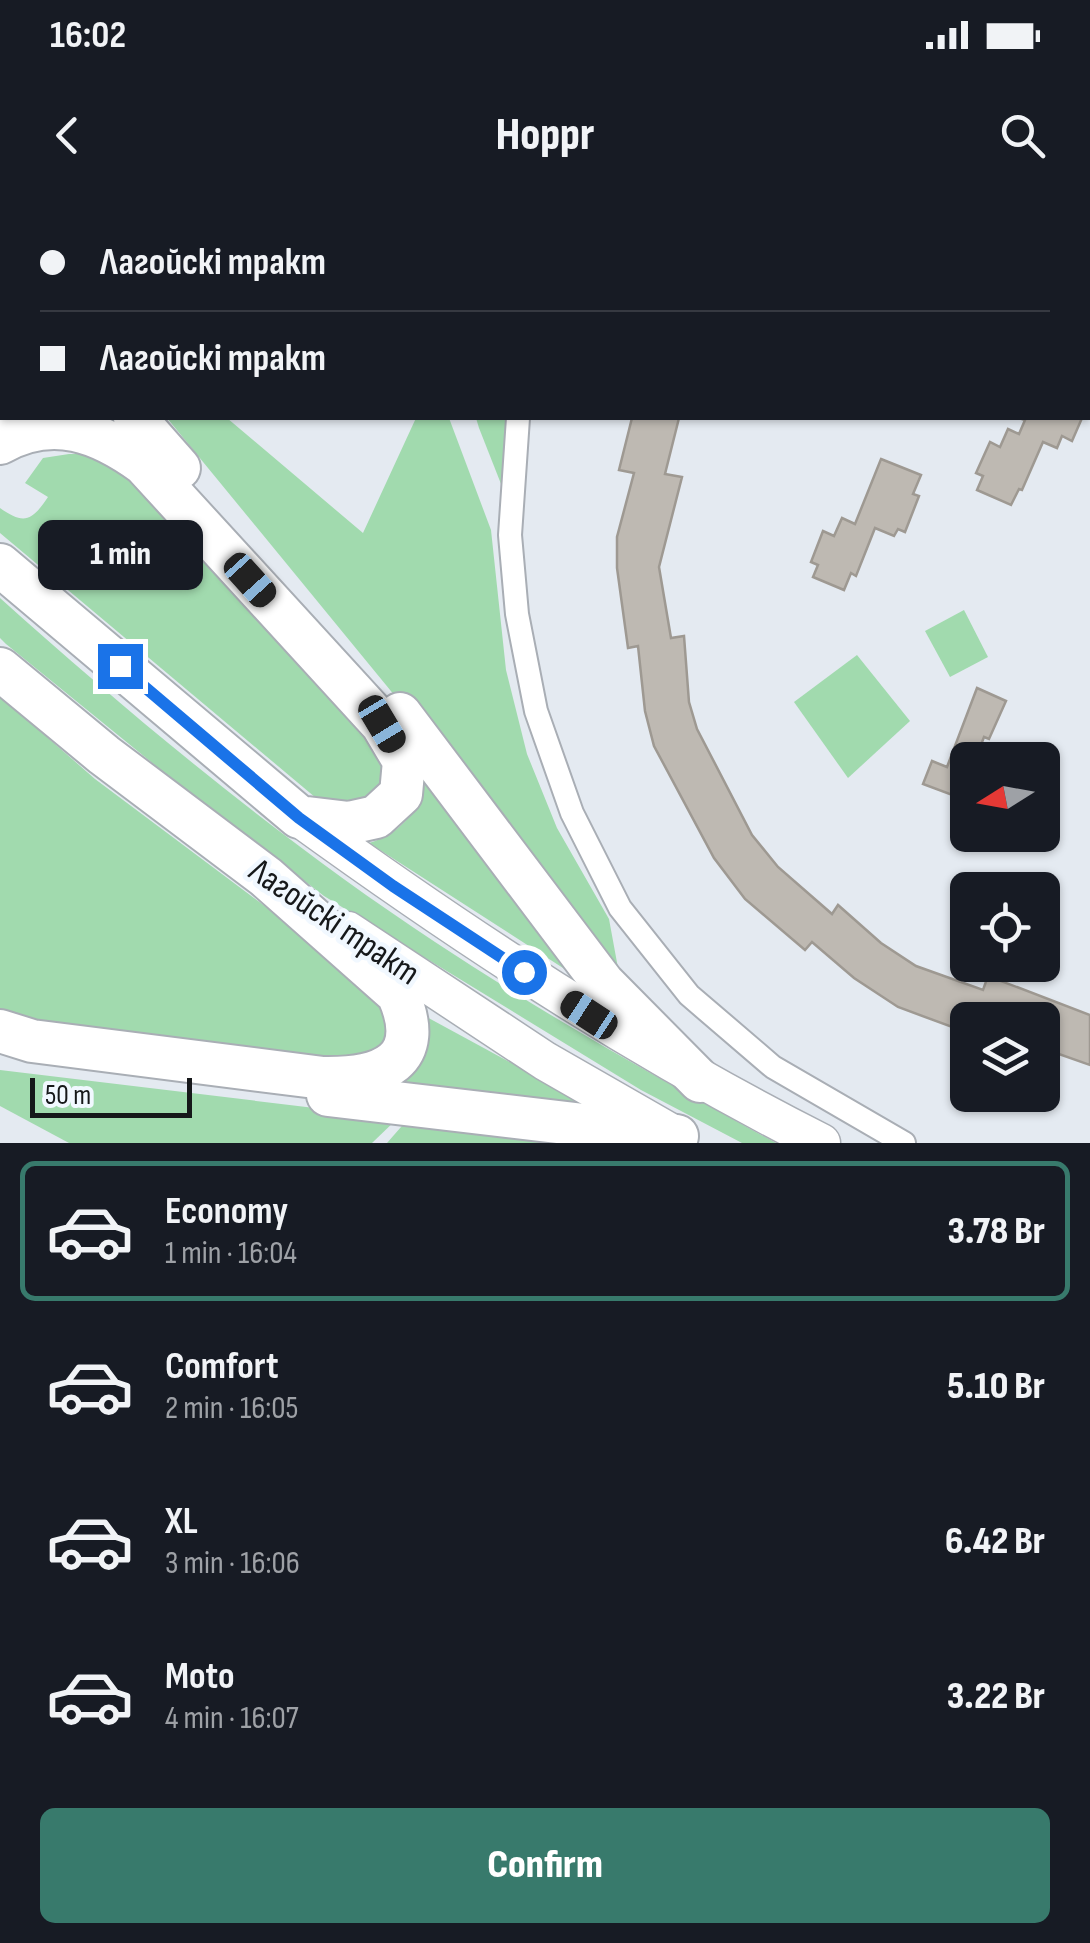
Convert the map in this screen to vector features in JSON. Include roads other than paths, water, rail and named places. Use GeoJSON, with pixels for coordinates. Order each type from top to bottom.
{"type":"FeatureCollection","features":[{"type":"Feature","properties":{"kind":"highway"},"geometry":{"type":"LineString","coordinates":[[137,420],[397,710],[603,984],[700,1081]]}},
{"type":"Feature","properties":{"kind":"highway"},"geometry":{"type":"LineString","coordinates":[[0,443],[27,432],[63,428],[90,431],[144,464],[382,724],[404,761],[401,794],[376,817],[350,823],[299,818]]}},
{"type":"Feature","properties":{"kind":"highway","name":"Лагойскі тракт"},"geometry":{"type":"LineString","coordinates":[[0,565],[299,818]]}},
{"type":"Feature","properties":{"kind":"highway","name":"Лагойскі тракт"},"geometry":{"type":"LineString","coordinates":[[0,670],[104,755],[266,877]]}},
{"type":"Feature","properties":{"kind":"highway"},"geometry":{"type":"LineString","coordinates":[[0,1032],[32,1041],[323,1078],[360,1078],[383,1072],[399,1057],[408,1034],[407,1013],[398,994],[266,877]]}},
{"type":"Feature","properties":{"kind":"highway"},"geometry":{"type":"LineString","coordinates":[[0,1056],[684,1139]]}},
{"type":"Feature","properties":{"kind":"main road","name":"Лагойскі тракт"},"geometry":{"type":"LineString","coordinates":[[299,818],[393,886],[589,1015],[700,1081],[821,1143]]}},
{"type":"Feature","properties":{"kind":"main road","name":"Лагойскі тракт"},"geometry":{"type":"LineString","coordinates":[[266,877],[545,1060],[684,1139]]}},
{"type":"Feature","properties":{"kind":"street"},"geometry":{"type":"LineString","coordinates":[[518,420],[510,536],[517,614],[536,711],[572,813],[620,908],[689,996],[774,1067],[904,1143]]}}]}
